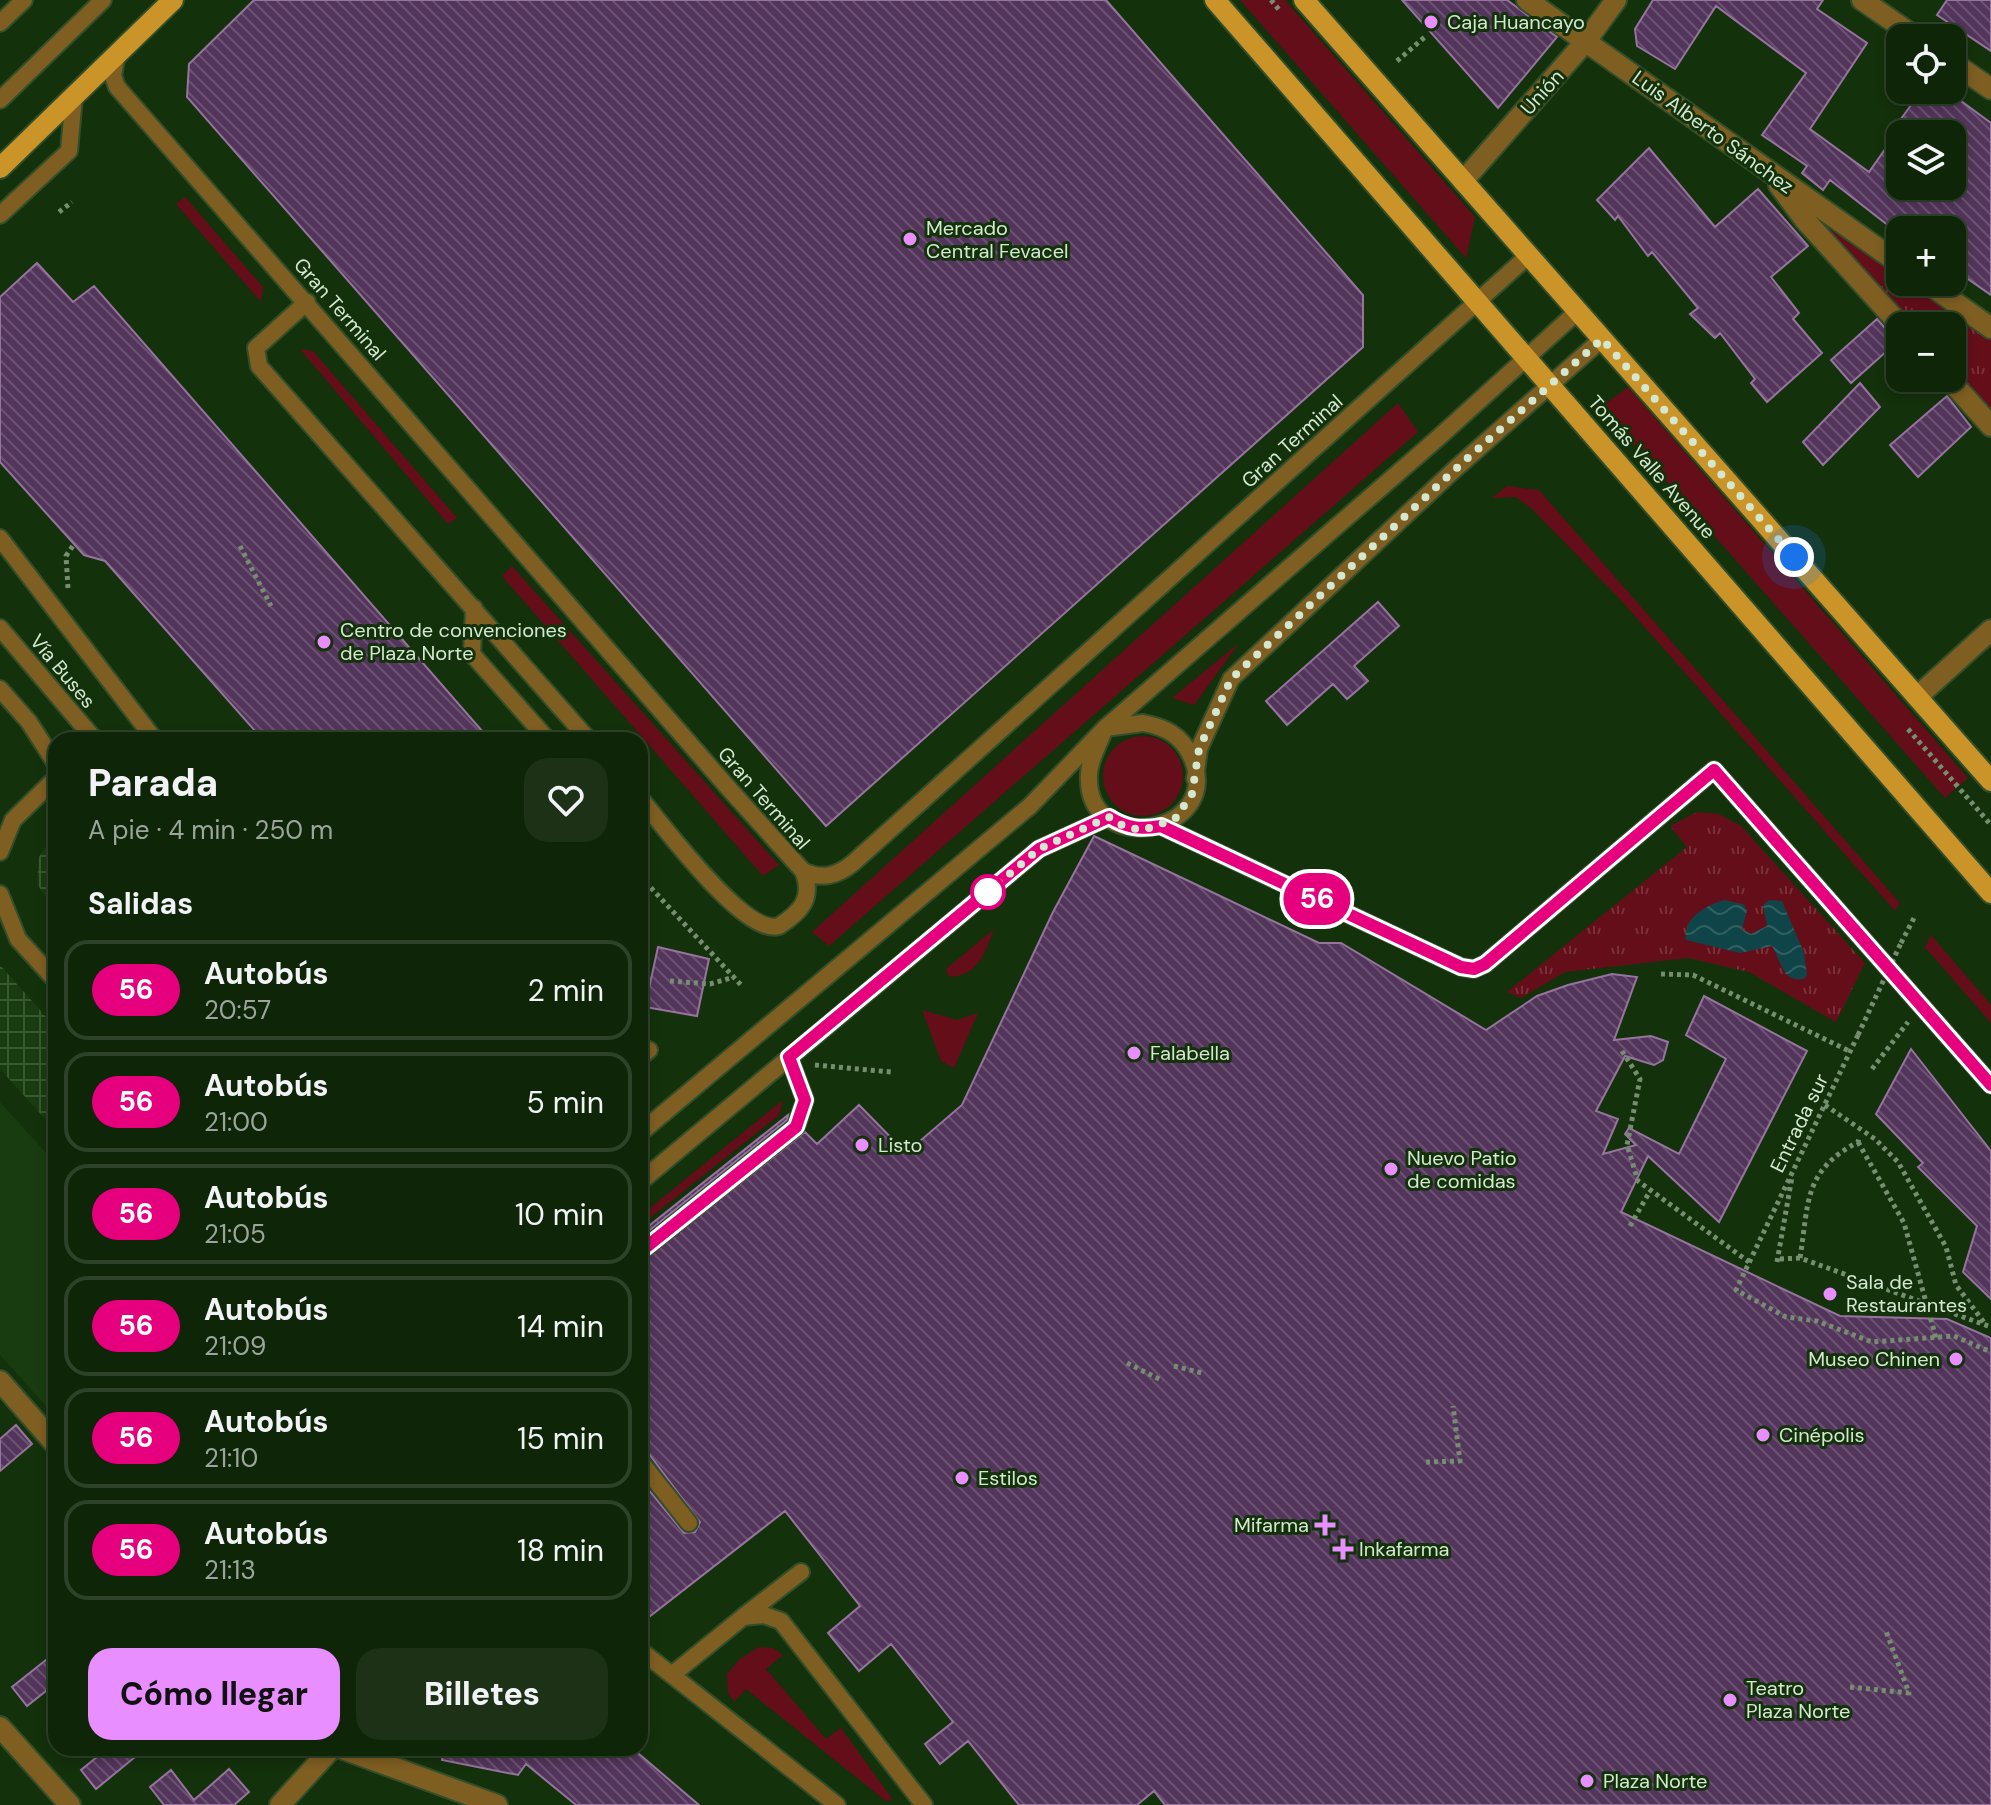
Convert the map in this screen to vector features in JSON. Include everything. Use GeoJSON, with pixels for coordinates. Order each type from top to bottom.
{"type":"FeatureCollection","features":[{"type":"Feature","properties":{"kind":"main road"},"geometry":{"type":"LineString","coordinates":[[0,168],[173,0]]}},
{"type":"Feature","properties":{"kind":"main road","name":"Tomás Valle Avenue"},"geometry":{"type":"LineString","coordinates":[[1215,0],[1548,385],[1988,884]]}},
{"type":"Feature","properties":{"kind":"main road"},"geometry":{"type":"LineString","coordinates":[[1304,0],[1991,781]]}},
{"type":"Feature","properties":{"kind":"street","name":"Luis Alberto Sánchez"},"geometry":{"type":"LineString","coordinates":[[1527,0],[1886,254]]}},
{"type":"Feature","properties":{"kind":"street","name":"Unión"},"geometry":{"type":"LineString","coordinates":[[1463,181],[1586,41],[1616,0]]}},
{"type":"Feature","properties":{"kind":"street"},"geometry":{"type":"LineString","coordinates":[[1862,0],[1897,24]]}},
{"type":"Feature","properties":{"kind":"street"},"geometry":{"type":"LineString","coordinates":[[1966,72],[1991,89]]}},
{"type":"Feature","properties":{"kind":"street"},"geometry":{"type":"LineString","coordinates":[[1773,175],[1805,220],[1888,312]]}},
{"type":"Feature","properties":{"kind":"street"},"geometry":{"type":"LineString","coordinates":[[1946,296],[1991,328]]}},
{"type":"Feature","properties":{"kind":"street"},"geometry":{"type":"LineString","coordinates":[[1961,392],[1991,426]]}},
{"type":"Feature","properties":{"kind":"street"},"geometry":{"type":"LineString","coordinates":[[1917,697],[1991,630]]}},
{"type":"Feature","properties":{"kind":"street"},"geometry":{"type":"LineString","coordinates":[[0,1381],[48,1436]]}},
{"type":"Feature","properties":{"kind":"street"},"geometry":{"type":"LineString","coordinates":[[0,1727],[70,1805]]}},
{"type":"Feature","properties":{"kind":"street"},"geometry":{"type":"LineString","coordinates":[[280,1805],[325,1756]]}},
{"type":"Feature","properties":{"kind":"street"},"geometry":{"type":"LineString","coordinates":[[362,1756],[497,1805]]}},
{"type":"Feature","properties":{"kind":"lane"},"geometry":{"type":"LineString","coordinates":[[0,23],[24,0]]}},
{"type":"Feature","properties":{"kind":"lane"},"geometry":{"type":"LineString","coordinates":[[0,100],[103,0]]}},
{"type":"Feature","properties":{"kind":"lane","name":"Gran Terminal"},"geometry":{"type":"LineString","coordinates":[[117,53],[113,76],[117,87],[803,871],[825,877],[853,863],[1529,255]]}},
{"type":"Feature","properties":{"kind":"lane"},"geometry":{"type":"LineString","coordinates":[[0,215],[69,151],[74,97]]}},
{"type":"Feature","properties":{"kind":"lane"},"geometry":{"type":"LineString","coordinates":[[307,302],[260,344],[256,360],[582,732]]}},
{"type":"Feature","properties":{"kind":"lane"},"geometry":{"type":"LineString","coordinates":[[648,1126],[1030,806],[1105,728],[1578,311]]}},
{"type":"Feature","properties":{"kind":"lane"},"geometry":{"type":"LineString","coordinates":[[1161,826],[1185,808],[1195,779],[1199,749],[1231,679],[1548,385],[1602,339]]}},
{"type":"Feature","properties":{"kind":"lane"},"geometry":{"type":"LineString","coordinates":[[0,538],[149,732]]}},
{"type":"Feature","properties":{"kind":"lane"},"geometry":{"type":"LineString","coordinates":[[474,608],[472,654],[541,732]]}},
{"type":"Feature","properties":{"kind":"lane","name":"Vía Buses"},"geometry":{"type":"LineString","coordinates":[[0,628],[88,732]]}},
{"type":"Feature","properties":{"kind":"lane"},"geometry":{"type":"LineString","coordinates":[[0,689],[29,722],[48,752]]}},
{"type":"Feature","properties":{"kind":"lane"},"geometry":{"type":"LineString","coordinates":[[1105,728],[1143,723],[1175,734],[1193,762],[1195,779]]}},
{"type":"Feature","properties":{"kind":"lane"},"geometry":{"type":"LineString","coordinates":[[1105,728],[1089,775],[1091,791],[1109,817],[1134,828],[1161,826],[1461,967],[1474,969],[1485,964],[1714,770],[1991,1085]]}},
{"type":"Feature","properties":{"kind":"lane"},"geometry":{"type":"LineString","coordinates":[[0,852],[13,820],[48,786]]}},
{"type":"Feature","properties":{"kind":"lane"},"geometry":{"type":"LineString","coordinates":[[648,817],[738,911],[762,926],[779,926],[804,905],[809,893],[803,871]]}},
{"type":"Feature","properties":{"kind":"lane"},"geometry":{"type":"LineString","coordinates":[[648,1175],[1039,849],[1109,817]]}},
{"type":"Feature","properties":{"kind":"lane"},"geometry":{"type":"LineString","coordinates":[[0,894],[18,939],[48,972]]}},
{"type":"Feature","properties":{"kind":"lane"},"geometry":{"type":"LineString","coordinates":[[648,1246],[796,1127],[805,1100],[789,1057]]}},
{"type":"Feature","properties":{"kind":"lane"},"geometry":{"type":"LineString","coordinates":[[648,1471],[689,1523]]}},
{"type":"Feature","properties":{"kind":"lane"},"geometry":{"type":"LineString","coordinates":[[673,1674],[801,1572]]}},
{"type":"Feature","properties":{"kind":"lane"},"geometry":{"type":"LineString","coordinates":[[743,1617],[764,1615],[781,1621],[924,1805]]}},
{"type":"Feature","properties":{"kind":"lane"},"geometry":{"type":"LineString","coordinates":[[648,1656],[837,1805]]}},
{"type":"Feature","properties":{"kind":"path"},"geometry":{"type":"LineString","coordinates":[[1397,61],[1426,36]]}},
{"type":"Feature","properties":{"kind":"path"},"geometry":{"type":"LineString","coordinates":[[59,212],[72,202]]}},
{"type":"Feature","properties":{"kind":"path"},"geometry":{"type":"LineString","coordinates":[[240,546],[271,606]]}},
{"type":"Feature","properties":{"kind":"path"},"geometry":{"type":"LineString","coordinates":[[1957,787],[1991,825]]}},
{"type":"Feature","properties":{"kind":"path"},"geometry":{"type":"LineString","coordinates":[[648,885],[741,985]]}},
{"type":"Feature","properties":{"kind":"path","name":"Entrada sur"},"geometry":{"type":"LineString","coordinates":[[1914,918],[1736,1290],[1786,1317],[1817,1321],[1872,1342],[1936,1338]]}},
{"type":"Feature","properties":{"kind":"path"},"geometry":{"type":"LineString","coordinates":[[1661,974],[1693,975],[1851,1052]]}},
{"type":"Feature","properties":{"kind":"path"},"geometry":{"type":"LineString","coordinates":[[670,981],[710,984],[734,977]]}},
{"type":"Feature","properties":{"kind":"path"},"geometry":{"type":"LineString","coordinates":[[1872,1069],[1921,1006]]}},
{"type":"Feature","properties":{"kind":"path"},"geometry":{"type":"LineString","coordinates":[[1622,1051],[1640,1079],[1627,1145],[1638,1181],[1749,1262]]}},
{"type":"Feature","properties":{"kind":"path"},"geometry":{"type":"LineString","coordinates":[[810,1064],[891,1072]]}},
{"type":"Feature","properties":{"kind":"path"},"geometry":{"type":"LineString","coordinates":[[1825,1105],[1875,1139],[1898,1162],[1946,1247],[1956,1285],[1988,1326]]}},
{"type":"Feature","properties":{"kind":"path"},"geometry":{"type":"LineString","coordinates":[[1800,1258],[1812,1185],[1832,1156],[1859,1140],[1904,1223],[1923,1301],[1936,1338],[1954,1336],[1991,1352]]}},
{"type":"Feature","properties":{"kind":"path"},"geometry":{"type":"LineString","coordinates":[[1793,1172],[1779,1260],[1800,1258],[1988,1326]]}},
{"type":"Feature","properties":{"kind":"path"},"geometry":{"type":"LineString","coordinates":[[1630,1226],[1650,1191]]}},
{"type":"Feature","properties":{"kind":"path"},"geometry":{"type":"LineString","coordinates":[[1127,1363],[1163,1381]]}},
{"type":"Feature","properties":{"kind":"path"},"geometry":{"type":"LineString","coordinates":[[1174,1366],[1202,1373]]}},
{"type":"Feature","properties":{"kind":"path"},"geometry":{"type":"LineString","coordinates":[[1426,1462],[1460,1461],[1453,1406]]}},
{"type":"Feature","properties":{"kind":"path"},"geometry":{"type":"LineString","coordinates":[[1850,1687],[1909,1693],[1886,1631]]}},
{"type":"Feature","properties":{"kind":"shaded area"},"geometry":{"type":"Polygon","coordinates":[[[48,843],[48,900],[37,884],[39,857],[48,843]]]}},
{"type":"Feature","properties":{"kind":"shaded area"},"geometry":{"type":"Polygon","coordinates":[[[0,965],[48,1019],[48,1122],[0,1069],[0,965]]]}},
{"type":"Feature","properties":{"kind":"shaded area"},"geometry":{"type":"Polygon","coordinates":[[[0,1102],[48,1155],[48,1408],[0,1355],[0,1102]]]}},
{"type":"Feature","properties":{"kind":"green space"},"geometry":{"type":"Polygon","coordinates":[[[1240,0],[1285,0],[1475,217],[1466,258],[1240,0]]]}},
{"type":"Feature","properties":{"kind":"green space"},"geometry":{"type":"Polygon","coordinates":[[[185,197],[263,287],[261,302],[176,204],[185,197]]]}},
{"type":"Feature","properties":{"kind":"green space"},"geometry":{"type":"Polygon","coordinates":[[[1810,210],[1886,264],[1886,296],[1932,296],[1954,312],[1899,312],[1810,210]]]}},
{"type":"Feature","properties":{"kind":"green space"},"geometry":{"type":"Polygon","coordinates":[[[1966,320],[1991,338],[1991,415],[1966,387],[1966,320]]]}},
{"type":"Feature","properties":{"kind":"green space"},"geometry":{"type":"Polygon","coordinates":[[[300,349],[313,351],[457,518],[448,524],[300,349]]]}},
{"type":"Feature","properties":{"kind":"green space"},"geometry":{"type":"Polygon","coordinates":[[[1628,387],[1968,778],[1945,798],[1601,407],[1628,387]]]}},
{"type":"Feature","properties":{"kind":"green space"},"geometry":{"type":"Polygon","coordinates":[[[1398,403],[1418,432],[829,946],[812,932],[1398,403]]]}},
{"type":"Feature","properties":{"kind":"green space"},"geometry":{"type":"Polygon","coordinates":[[[1507,486],[1539,490],[1900,903],[1895,911],[1619,598],[1532,509],[1516,497],[1492,498],[1507,486]]]}},
{"type":"Feature","properties":{"kind":"green space"},"geometry":{"type":"Polygon","coordinates":[[[512,566],[779,865],[763,876],[648,744],[648,732],[638,732],[502,576],[512,566]]]}},
{"type":"Feature","properties":{"kind":"green space"},"geometry":{"type":"Polygon","coordinates":[[[1239,643],[1194,705],[1172,698],[1239,643]]]}},
{"type":"Feature","properties":{"kind":"green space"},"geometry":{"type":"Polygon","coordinates":[[[1143,736],[1158,739],[1171,748],[1180,761],[1183,776],[1180,791],[1171,804],[1158,813],[1143,816],[1128,813],[1115,804],[1106,791],[1103,776],[1106,761],[1115,748],[1128,739],[1143,736]]]}},
{"type":"Feature","properties":{"kind":"green space"},"geometry":{"type":"Polygon","coordinates":[[[1697,812],[1719,814],[1741,826],[1865,963],[1836,1022],[1749,972],[1688,958],[1565,972],[1521,998],[1507,992],[1687,847],[1670,826],[1697,812]]]}},
{"type":"Feature","properties":{"kind":"green space"},"geometry":{"type":"Polygon","coordinates":[[[994,929],[984,954],[974,967],[959,976],[949,977],[946,969],[994,929]]]}},
{"type":"Feature","properties":{"kind":"green space"},"geometry":{"type":"Polygon","coordinates":[[[1931,935],[1991,1005],[1991,1023],[1925,947],[1931,935]]]}},
{"type":"Feature","properties":{"kind":"green space"},"geometry":{"type":"Polygon","coordinates":[[[922,1010],[957,1020],[978,1013],[954,1068],[941,1061],[922,1010]]]}},
{"type":"Feature","properties":{"kind":"green space"},"geometry":{"type":"Polygon","coordinates":[[[783,1100],[779,1115],[648,1220],[648,1210],[783,1100]]]}},
{"type":"Feature","properties":{"kind":"green space"},"geometry":{"type":"Polygon","coordinates":[[[759,1647],[773,1648],[783,1655],[766,1669],[826,1739],[841,1728],[893,1800],[886,1801],[746,1689],[734,1702],[728,1693],[727,1674],[740,1659],[759,1647]]]}},
{"type":"Feature","properties":{"kind":"water"},"geometry":{"type":"Polygon","coordinates":[[[1724,900],[1743,904],[1747,910],[1742,929],[1751,934],[1767,926],[1763,905],[1769,900],[1782,901],[1804,953],[1807,975],[1804,979],[1791,978],[1787,974],[1772,946],[1740,953],[1686,940],[1692,919],[1703,909],[1724,900]]]}},
{"type":"Feature","properties":{"kind":"building"},"geometry":{"type":"Polygon","coordinates":[[[254,0],[1106,0],[1363,295],[1363,347],[826,826],[187,97],[189,64],[254,0]]]}},
{"type":"Feature","properties":{"kind":"building"},"geometry":{"type":"Polygon","coordinates":[[[1402,0],[1507,0],[1557,37],[1498,108],[1402,0]]]}},
{"type":"Feature","properties":{"kind":"building"},"geometry":{"type":"Polygon","coordinates":[[[1653,0],[1823,0],[1817,9],[1867,43],[1810,129],[1869,172],[1886,148],[1886,200],[1966,200],[1966,120],[1900,120],[1912,104],[1965,104],[1991,123],[1991,295],[1966,278],[1966,216],[1886,216],[1886,224],[1830,180],[1823,190],[1802,173],[1807,166],[1762,135],[1806,73],[1716,6],[1675,69],[1637,46],[1635,29],[1653,0]]]}},
{"type":"Feature","properties":{"kind":"building"},"geometry":{"type":"Polygon","coordinates":[[[1947,0],[1991,0],[1991,51],[1966,34],[1966,24],[1950,24],[1937,15],[1947,0]]]}},
{"type":"Feature","properties":{"kind":"building"},"geometry":{"type":"Polygon","coordinates":[[[1649,148],[1715,227],[1758,189],[1808,246],[1771,277],[1799,313],[1793,319],[1822,353],[1767,402],[1751,383],[1755,379],[1720,333],[1715,338],[1690,314],[1698,308],[1652,252],[1648,256],[1618,216],[1615,220],[1597,200],[1649,148]]]}},
{"type":"Feature","properties":{"kind":"building"},"geometry":{"type":"Polygon","coordinates":[[[37,263],[73,302],[94,286],[483,732],[256,732],[105,561],[84,555],[0,462],[0,297],[37,263]]]}},
{"type":"Feature","properties":{"kind":"building"},"geometry":{"type":"Polygon","coordinates":[[[1877,319],[1886,329],[1886,352],[1851,383],[1831,360],[1877,319]]]}},
{"type":"Feature","properties":{"kind":"building"},"geometry":{"type":"Polygon","coordinates":[[[1860,383],[1880,407],[1823,465],[1803,442],[1860,383]]]}},
{"type":"Feature","properties":{"kind":"building"},"geometry":{"type":"Polygon","coordinates":[[[1947,396],[1971,427],[1918,477],[1890,445],[1947,396]]]}},
{"type":"Feature","properties":{"kind":"building"},"geometry":{"type":"Polygon","coordinates":[[[1378,602],[1399,626],[1354,666],[1368,681],[1347,699],[1333,684],[1287,725],[1266,701],[1378,602]]]}},
{"type":"Feature","properties":{"kind":"building","name":"Plaza Norte"},"geometry":{"type":"Polygon","coordinates":[[[1094,836],[1319,943],[1341,943],[1486,1030],[1537,996],[1568,985],[1612,974],[1637,977],[1614,1040],[1651,1036],[1668,1042],[1663,1060],[1654,1065],[1625,1056],[1596,1111],[1618,1119],[1603,1154],[1636,1145],[1625,1134],[1629,1128],[1679,1154],[1726,1059],[1686,1035],[1704,996],[1807,1051],[1719,1222],[1648,1156],[1621,1212],[1840,1316],[1947,1319],[1991,1338],[1991,1805],[1165,1805],[1154,1791],[1137,1805],[1019,1805],[968,1741],[940,1764],[925,1744],[953,1722],[891,1644],[859,1671],[828,1633],[860,1606],[785,1511],[648,1618],[648,1489],[684,1533],[695,1532],[700,1522],[648,1454],[648,1257],[805,1132],[817,1144],[859,1105],[906,1153],[962,1105],[1053,912],[1094,836]]]}},
{"type":"Feature","properties":{"kind":"building"},"geometry":{"type":"Polygon","coordinates":[[[658,947],[709,959],[697,1016],[648,1008],[658,947]]]}},
{"type":"Feature","properties":{"kind":"building"},"geometry":{"type":"Polygon","coordinates":[[[1911,1049],[1991,1151],[1991,1299],[1963,1272],[1977,1226],[1918,1167],[1923,1163],[1876,1114],[1911,1049]]]}},
{"type":"Feature","properties":{"kind":"building"},"geometry":{"type":"Polygon","coordinates":[[[788,1115],[787,1120],[648,1232],[648,1227],[788,1115]]]}},
{"type":"Feature","properties":{"kind":"building"},"geometry":{"type":"Polygon","coordinates":[[[16,1425],[32,1444],[0,1471],[0,1439],[16,1425]]]}},
{"type":"Feature","properties":{"kind":"building"},"geometry":{"type":"Polygon","coordinates":[[[48,1658],[48,1689],[27,1706],[12,1687],[48,1658]]]}},
{"type":"Feature","properties":{"kind":"building"},"geometry":{"type":"Polygon","coordinates":[[[98,1756],[136,1756],[96,1789],[81,1770],[98,1756]]]}},
{"type":"Feature","properties":{"kind":"building"},"geometry":{"type":"Polygon","coordinates":[[[443,1756],[641,1756],[699,1805],[576,1805],[526,1764],[518,1775],[442,1760],[443,1756]]]}},
{"type":"Feature","properties":{"kind":"building"},"geometry":{"type":"Polygon","coordinates":[[[229,1769],[249,1792],[234,1805],[164,1805],[150,1787],[171,1770],[194,1800],[229,1769]]]}},
{"type":"Feature","properties":{"kind":"bus line","name":"56"},"geometry":{"type":"LineString","coordinates":[[648,1246],[796,1127],[805,1100],[789,1057],[1039,849],[1109,817],[1125,827],[1143,830],[1161,826],[1461,967],[1474,969],[1485,964],[1714,770],[1991,1085]]}},
{"type":"Feature","properties":{"kind":"place","name":"Caja Huancayo"},"geometry":{"type":"Point","coordinates":[1431,22]}},
{"type":"Feature","properties":{"kind":"place","name":"Mercado Central Fevacel"},"geometry":{"type":"Point","coordinates":[910,239]}},
{"type":"Feature","properties":{"kind":"place","name":"Centro de convenciones de Plaza Norte"},"geometry":{"type":"Point","coordinates":[324,642]}},
{"type":"Feature","properties":{"kind":"place","name":"Falabella"},"geometry":{"type":"Point","coordinates":[1134,1053]}},
{"type":"Feature","properties":{"kind":"place","name":"Listo"},"geometry":{"type":"Point","coordinates":[862,1145]}},
{"type":"Feature","properties":{"kind":"place","name":"Nuevo Patio de comidas"},"geometry":{"type":"Point","coordinates":[1391,1169]}},
{"type":"Feature","properties":{"kind":"place","name":"Sala de Restaurantes"},"geometry":{"type":"Point","coordinates":[1830,1294]}},
{"type":"Feature","properties":{"kind":"place","name":"Museo Chinen"},"geometry":{"type":"Point","coordinates":[1956,1359]}},
{"type":"Feature","properties":{"kind":"place","name":"Cinépolis"},"geometry":{"type":"Point","coordinates":[1763,1435]}},
{"type":"Feature","properties":{"kind":"place","name":"Estilos"},"geometry":{"type":"Point","coordinates":[962,1478]}},
{"type":"Feature","properties":{"kind":"place","name":"Mifarma"},"geometry":{"type":"Point","coordinates":[1325,1525]}},
{"type":"Feature","properties":{"kind":"place","name":"Inkafarma"},"geometry":{"type":"Point","coordinates":[1343,1549]}},
{"type":"Feature","properties":{"kind":"place","name":"Teatro Plaza Norte"},"geometry":{"type":"Point","coordinates":[1730,1700]}},
{"type":"Feature","properties":{"kind":"place","name":"Plaza Norte"},"geometry":{"type":"Point","coordinates":[1587,1781]}},
{"type":"Feature","properties":{"kind":"route"},"geometry":{"type":"LineString","coordinates":[[988,892],[1039,849],[1109,817],[1125,827],[1143,830],[1175,819],[1192,794],[1199,749],[1231,679],[1461,464],[1602,339],[1794,557]]}}]}
